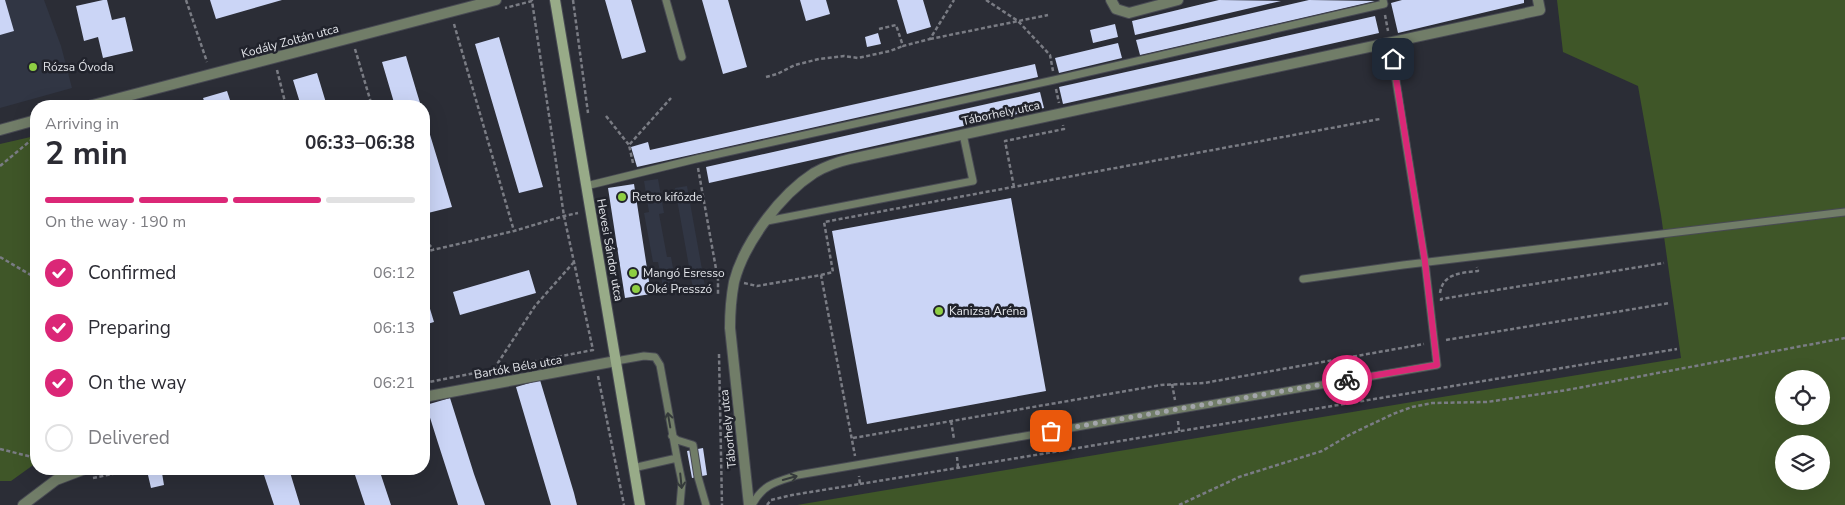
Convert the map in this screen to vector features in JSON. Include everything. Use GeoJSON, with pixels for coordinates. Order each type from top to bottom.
{"type":"FeatureCollection","features":[{"type":"Feature","properties":{"kind":"main road","name":"Hevesi Sándor utca"},"geometry":{"type":"LineString","coordinates":[[555,0],[640,505]]}},
{"type":"Feature","properties":{"kind":"street"},"geometry":{"type":"LineString","coordinates":[[1111,0],[1116,9],[1129,13],[1178,0]]}},
{"type":"Feature","properties":{"kind":"street","name":"Táborhely utca"},"geometry":{"type":"LineString","coordinates":[[751,505],[730,328],[730,305],[735,281],[750,245],[784,200],[798,185],[814,174],[831,164],[850,159],[1540,10],[1538,0]]}},
{"type":"Feature","properties":{"kind":"street","name":"Kodály Zoltán utca"},"geometry":{"type":"LineString","coordinates":[[112,100],[211,74],[497,5]]}},
{"type":"Feature","properties":{"kind":"street"},"geometry":{"type":"LineString","coordinates":[[0,130],[30,122]]}},
{"type":"Feature","properties":{"kind":"street","name":"Bartók Béla utca"},"geometry":{"type":"LineString","coordinates":[[430,396],[616,361]]}},
{"type":"Feature","properties":{"kind":"street"},"geometry":{"type":"LineString","coordinates":[[23,505],[56,480],[69,475]]}},
{"type":"Feature","properties":{"kind":"lane"},"geometry":{"type":"LineString","coordinates":[[666,0],[682,57]]}},
{"type":"Feature","properties":{"kind":"lane"},"geometry":{"type":"LineString","coordinates":[[586,186],[696,159],[1054,80],[1383,2]]}},
{"type":"Feature","properties":{"kind":"lane"},"geometry":{"type":"LineString","coordinates":[[751,505],[758,494],[772,483],[798,475],[1437,365],[1425,262],[1390,43]]}},
{"type":"Feature","properties":{"kind":"lane"},"geometry":{"type":"LineString","coordinates":[[767,221],[973,181],[963,134]]}},
{"type":"Feature","properties":{"kind":"lane"},"geometry":{"type":"LineString","coordinates":[[1303,279],[1425,262],[1845,212]]}},
{"type":"Feature","properties":{"kind":"lane"},"geometry":{"type":"LineString","coordinates":[[616,361],[644,356],[655,357],[660,365],[682,482],[680,505]]}},
{"type":"Feature","properties":{"kind":"lane"},"geometry":{"type":"LineString","coordinates":[[672,436],[677,440],[693,445],[698,477],[706,505]]}},
{"type":"Feature","properties":{"kind":"lane"},"geometry":{"type":"LineString","coordinates":[[634,468],[677,458]]}},
{"type":"Feature","properties":{"kind":"path"},"geometry":{"type":"LineString","coordinates":[[186,0],[211,74]]}},
{"type":"Feature","properties":{"kind":"path"},"geometry":{"type":"LineString","coordinates":[[573,0],[589,120]]}},
{"type":"Feature","properties":{"kind":"path"},"geometry":{"type":"LineString","coordinates":[[930,39],[954,0]]}},
{"type":"Feature","properties":{"kind":"path"},"geometry":{"type":"LineString","coordinates":[[986,0],[1018,21],[1050,55],[1064,130],[1005,141],[1014,187]]}},
{"type":"Feature","properties":{"kind":"path"},"geometry":{"type":"LineString","coordinates":[[430,382],[593,350],[564,216],[531,1],[497,5]]}},
{"type":"Feature","properties":{"kind":"path"},"geometry":{"type":"LineString","coordinates":[[1383,2],[1390,43]]}},
{"type":"Feature","properties":{"kind":"path"},"geometry":{"type":"LineString","coordinates":[[766,77],[795,65],[819,59],[844,56],[858,58],[930,39],[1048,15]]}},
{"type":"Feature","properties":{"kind":"path"},"geometry":{"type":"LineString","coordinates":[[445,24],[454,22],[514,231]]}},
{"type":"Feature","properties":{"kind":"path"},"geometry":{"type":"LineString","coordinates":[[879,29],[896,25],[903,46]]}},
{"type":"Feature","properties":{"kind":"path"},"geometry":{"type":"LineString","coordinates":[[355,49],[370,100]]}},
{"type":"Feature","properties":{"kind":"path"},"geometry":{"type":"LineString","coordinates":[[284,100],[276,70],[285,68]]}},
{"type":"Feature","properties":{"kind":"path"},"geometry":{"type":"LineString","coordinates":[[629,145],[671,98]]}},
{"type":"Feature","properties":{"kind":"path"},"geometry":{"type":"LineString","coordinates":[[606,116],[629,145],[635,174]]}},
{"type":"Feature","properties":{"kind":"path"},"geometry":{"type":"LineString","coordinates":[[718,280],[735,281],[757,286],[833,272],[824,222],[1380,119]]}},
{"type":"Feature","properties":{"kind":"path"},"geometry":{"type":"LineString","coordinates":[[0,166],[30,141]]}},
{"type":"Feature","properties":{"kind":"path"},"geometry":{"type":"LineString","coordinates":[[696,159],[718,280],[718,299]]}},
{"type":"Feature","properties":{"kind":"path"},"geometry":{"type":"LineString","coordinates":[[430,250],[591,211]]}},
{"type":"Feature","properties":{"kind":"path"},"geometry":{"type":"LineString","coordinates":[[430,246],[433,249]]}},
{"type":"Feature","properties":{"kind":"path"},"geometry":{"type":"LineString","coordinates":[[1442,306],[1441,286],[1447,278],[1454,274],[1478,271],[1476,256]]}},
{"type":"Feature","properties":{"kind":"path"},"geometry":{"type":"LineString","coordinates":[[0,257],[30,274]]}},
{"type":"Feature","properties":{"kind":"path"},"geometry":{"type":"LineString","coordinates":[[493,370],[535,306],[574,262]]}},
{"type":"Feature","properties":{"kind":"path"},"geometry":{"type":"LineString","coordinates":[[1441,299],[1664,263]]}},
{"type":"Feature","properties":{"kind":"path"},"geometry":{"type":"LineString","coordinates":[[821,274],[853,438],[1161,385],[1204,383],[1670,303]]}},
{"type":"Feature","properties":{"kind":"path"},"geometry":{"type":"LineString","coordinates":[[1445,333],[1446,340]]}},
{"type":"Feature","properties":{"kind":"path"},"geometry":{"type":"LineString","coordinates":[[1179,505],[1239,477],[1322,451],[1338,444],[1351,434],[1412,407],[1432,403],[1487,402],[1567,390],[1845,338]]}},
{"type":"Feature","properties":{"kind":"path"},"geometry":{"type":"LineString","coordinates":[[719,348],[722,505]]}},
{"type":"Feature","properties":{"kind":"path"},"geometry":{"type":"LineString","coordinates":[[860,484],[1677,349]]}},
{"type":"Feature","properties":{"kind":"path"},"geometry":{"type":"LineString","coordinates":[[596,365],[624,505]]}},
{"type":"Feature","properties":{"kind":"path"},"geometry":{"type":"LineString","coordinates":[[0,448],[30,456]]}},
{"type":"Feature","properties":{"kind":"shaded area","name":"Rózsa Óvoda"},"geometry":{"type":"Polygon","coordinates":[[[0,0],[44,0],[61,46],[72,88],[0,108],[0,0]]]}},
{"type":"Feature","properties":{"kind":"shaded area"},"geometry":{"type":"Polygon","coordinates":[[[658,179],[664,213],[659,214],[667,257],[671,257],[677,290],[664,292],[658,262],[653,262],[644,213],[649,212],[644,181],[658,179]]]}},
{"type":"Feature","properties":{"kind":"shaded area"},"geometry":{"type":"Polygon","coordinates":[[[687,186],[705,286],[693,289],[675,188],[687,186]]]}},
{"type":"Feature","properties":{"kind":"green space"},"geometry":{"type":"Polygon","coordinates":[[[1557,0],[1845,0],[1845,505],[797,505],[1681,358],[1661,215],[1638,86],[1563,52],[1557,0]]]}},
{"type":"Feature","properties":{"kind":"green space"},"geometry":{"type":"Polygon","coordinates":[[[30,137],[30,467],[11,481],[0,481],[0,144],[30,137]]]}},
{"type":"Feature","properties":{"kind":"building"},"geometry":{"type":"Polygon","coordinates":[[[0,0],[5,0],[14,31],[0,35],[0,0]]]}},
{"type":"Feature","properties":{"kind":"building"},"geometry":{"type":"Polygon","coordinates":[[[107,0],[112,20],[125,17],[133,51],[103,58],[98,37],[84,41],[76,6],[107,0]]]}},
{"type":"Feature","properties":{"kind":"building"},"geometry":{"type":"Polygon","coordinates":[[[210,0],[282,0],[216,19],[210,0]]]}},
{"type":"Feature","properties":{"kind":"building"},"geometry":{"type":"Polygon","coordinates":[[[605,0],[631,0],[646,52],[622,59],[605,0]]]}},
{"type":"Feature","properties":{"kind":"building"},"geometry":{"type":"Polygon","coordinates":[[[702,0],[728,0],[747,67],[723,74],[702,0]]]}},
{"type":"Feature","properties":{"kind":"building"},"geometry":{"type":"Polygon","coordinates":[[[800,0],[826,0],[830,14],[806,21],[800,0]]]}},
{"type":"Feature","properties":{"kind":"building"},"geometry":{"type":"Polygon","coordinates":[[[897,0],[923,0],[931,27],[907,34],[897,0]]]}},
{"type":"Feature","properties":{"kind":"building"},"geometry":{"type":"Polygon","coordinates":[[[1219,0],[1281,1],[1135,35],[1132,21],[1219,0]]]}},
{"type":"Feature","properties":{"kind":"building"},"geometry":{"type":"Polygon","coordinates":[[[1309,0],[1375,1],[1140,55],[1136,40],[1309,0]]]}},
{"type":"Feature","properties":{"kind":"building"},"geometry":{"type":"Polygon","coordinates":[[[1402,0],[1524,0],[1524,3],[1398,33],[1391,3],[1402,0]]]}},
{"type":"Feature","properties":{"kind":"building"},"geometry":{"type":"Polygon","coordinates":[[[1375,16],[1379,33],[1063,104],[1059,87],[1375,16]]]}},
{"type":"Feature","properties":{"kind":"building"},"geometry":{"type":"Polygon","coordinates":[[[1115,24],[1118,37],[1093,43],[1090,30],[1115,24]]]}},
{"type":"Feature","properties":{"kind":"building"},"geometry":{"type":"Polygon","coordinates":[[[878,33],[881,44],[867,47],[865,37],[878,33]]]}},
{"type":"Feature","properties":{"kind":"building"},"geometry":{"type":"Polygon","coordinates":[[[499,37],[543,187],[519,193],[475,44],[499,37]]]}},
{"type":"Feature","properties":{"kind":"building"},"geometry":{"type":"Polygon","coordinates":[[[1118,43],[1122,58],[1059,73],[1055,58],[1118,43]]]}},
{"type":"Feature","properties":{"kind":"building"},"geometry":{"type":"Polygon","coordinates":[[[406,56],[419,100],[393,100],[382,62],[406,56]]]}},
{"type":"Feature","properties":{"kind":"building"},"geometry":{"type":"Polygon","coordinates":[[[1035,64],[1038,77],[637,167],[631,147],[648,142],[650,150],[1035,64]]]}},
{"type":"Feature","properties":{"kind":"building"},"geometry":{"type":"Polygon","coordinates":[[[317,73],[325,100],[299,100],[293,80],[317,73]]]}},
{"type":"Feature","properties":{"kind":"building"},"geometry":{"type":"Polygon","coordinates":[[[227,91],[230,100],[204,100],[203,98],[227,91]]]}},
{"type":"Feature","properties":{"kind":"building"},"geometry":{"type":"Polygon","coordinates":[[[1040,92],[1044,108],[709,183],[706,167],[1040,92]]]}},
{"type":"Feature","properties":{"kind":"building"},"geometry":{"type":"Polygon","coordinates":[[[430,135],[452,207],[430,212],[430,135]]]}},
{"type":"Feature","properties":{"kind":"building"},"geometry":{"type":"Polygon","coordinates":[[[634,184],[651,294],[625,298],[608,188],[634,184]]]}},
{"type":"Feature","properties":{"kind":"building","name":"Kanizsa Aréna"},"geometry":{"type":"Polygon","coordinates":[[[1011,198],[1046,391],[867,424],[832,231],[1011,198]]]}},
{"type":"Feature","properties":{"kind":"building"},"geometry":{"type":"Polygon","coordinates":[[[529,270],[536,293],[460,315],[453,292],[529,270]]]}},
{"type":"Feature","properties":{"kind":"building"},"geometry":{"type":"Polygon","coordinates":[[[430,309],[434,322],[430,323],[430,309]]]}},
{"type":"Feature","properties":{"kind":"building"},"geometry":{"type":"Polygon","coordinates":[[[540,380],[577,505],[551,505],[516,387],[540,380]]]}},
{"type":"Feature","properties":{"kind":"building"},"geometry":{"type":"Polygon","coordinates":[[[450,398],[485,505],[458,505],[430,418],[430,404],[450,398]]]}},
{"type":"Feature","properties":{"kind":"building"},"geometry":{"type":"Polygon","coordinates":[[[703,448],[707,475],[692,478],[687,451],[703,448]]]}},
{"type":"Feature","properties":{"kind":"building"},"geometry":{"type":"Polygon","coordinates":[[[148,475],[162,475],[164,485],[151,488],[148,475]]]}},
{"type":"Feature","properties":{"kind":"building"},"geometry":{"type":"Polygon","coordinates":[[[264,475],[291,475],[300,505],[274,505],[264,475]]]}},
{"type":"Feature","properties":{"kind":"building"},"geometry":{"type":"Polygon","coordinates":[[[355,475],[381,475],[391,505],[365,505],[355,475]]]}},
{"type":"Feature","properties":{"kind":"way so far"},"geometry":{"type":"LineString","coordinates":[[1051,431],[1347,380]]}},
{"type":"Feature","properties":{"kind":"place","name":"Rózsa Óvoda"},"geometry":{"type":"Point","coordinates":[33,67]}},
{"type":"Feature","properties":{"kind":"place","name":"Retro kifőzde"},"geometry":{"type":"Point","coordinates":[622,197]}},
{"type":"Feature","properties":{"kind":"place","name":"Mangó Esresso"},"geometry":{"type":"Point","coordinates":[633,273]}},
{"type":"Feature","properties":{"kind":"place","name":"Oké Presszó"},"geometry":{"type":"Point","coordinates":[636,289]}},
{"type":"Feature","properties":{"kind":"place","name":"Kanizsa Aréna"},"geometry":{"type":"Point","coordinates":[939,311]}},
{"type":"Feature","properties":{"kind":"route"},"geometry":{"type":"LineString","coordinates":[[1347,380],[1437,365],[1425,262],[1393,59]]}}]}
